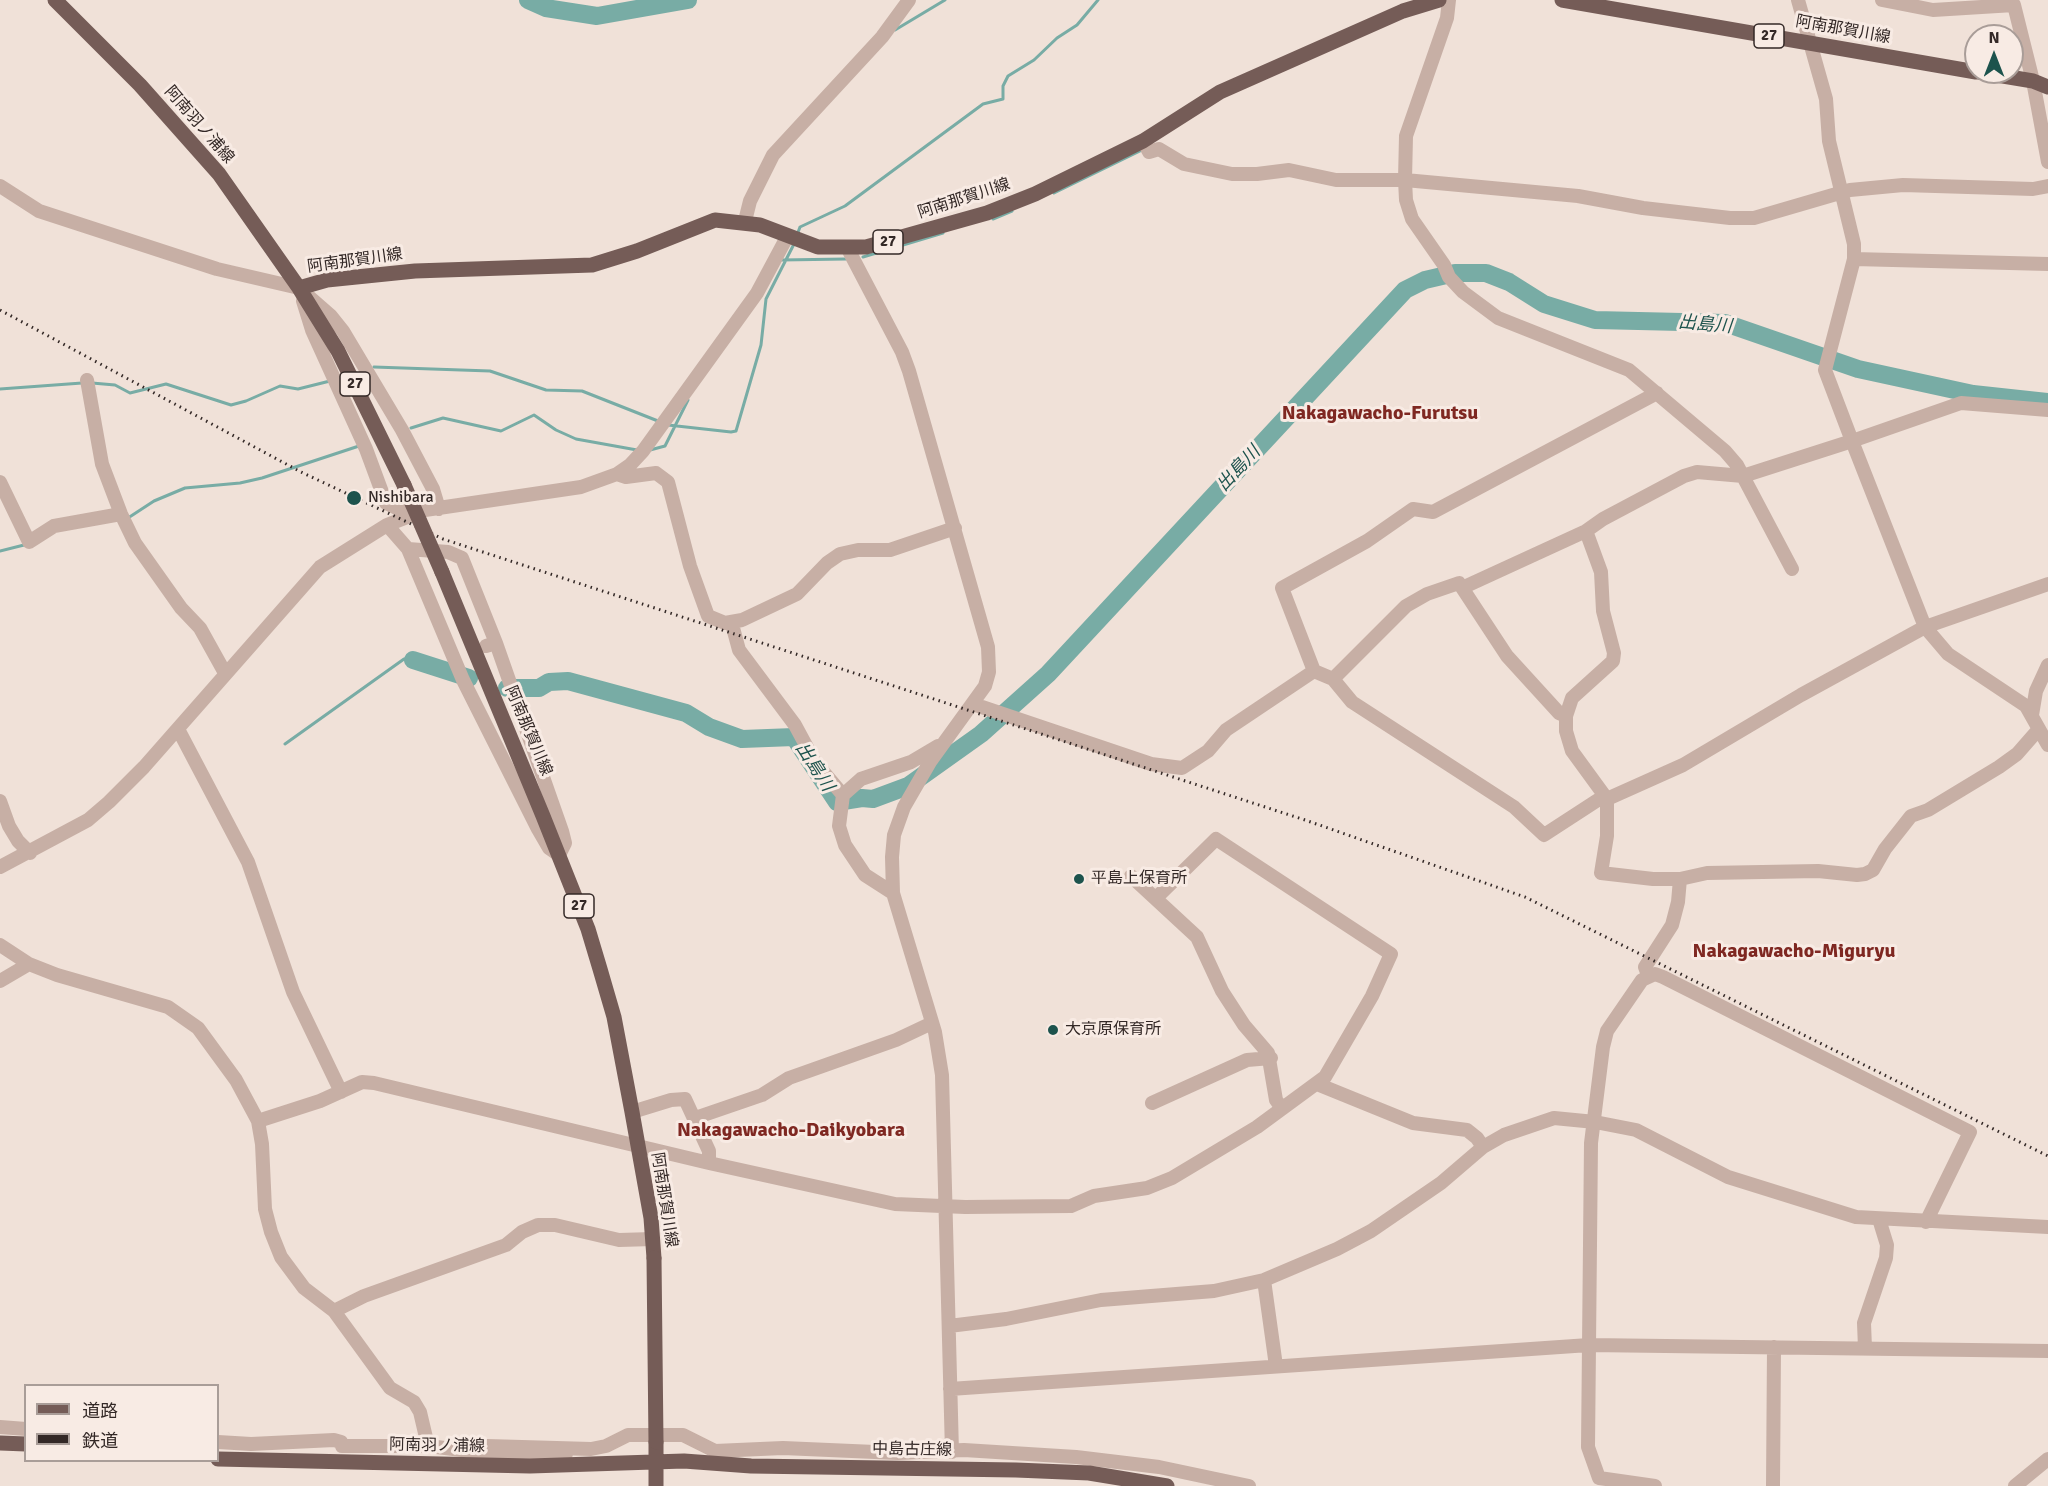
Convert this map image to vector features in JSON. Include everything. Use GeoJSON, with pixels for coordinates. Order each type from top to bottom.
{"type":"FeatureCollection","features":[{"type":"Feature","properties":{"kind":"main road","name":"阿南羽ノ浦線"},"geometry":{"type":"LineString","coordinates":[[55,0],[140,85],[219,174],[299,288]]}},
{"type":"Feature","properties":{"kind":"main road","name":"阿南那賀川線"},"geometry":{"type":"LineString","coordinates":[[656,1486],[653,1239],[614,1017],[600,969],[559,855],[404,485],[338,351],[299,288],[327,280],[415,270],[592,265],[715,220],[745,221],[818,247],[848,249],[866,247],[987,213],[1035,194],[1145,145],[1221,92],[1403,11],[1439,0]]}},
{"type":"Feature","properties":{"kind":"main road","name":"阿南那賀川線"},"geometry":{"type":"LineString","coordinates":[[1562,0],[1964,70]]}},
{"type":"Feature","properties":{"kind":"main road","name":"阿南那賀川線"},"geometry":{"type":"LineString","coordinates":[[2024,81],[2041,84]]}},
{"type":"Feature","properties":{"kind":"main road"},"geometry":{"type":"LineString","coordinates":[[0,1443],[24,1444]]}},
{"type":"Feature","properties":{"kind":"main road","name":"阿南羽ノ浦線"},"geometry":{"type":"LineString","coordinates":[[219,1459],[530,1462],[655,1466]]}},
{"type":"Feature","properties":{"kind":"main road","name":"中島古庄線"},"geometry":{"type":"LineString","coordinates":[[655,1466],[1016,1470],[1089,1473],[1167,1486]]}},
{"type":"Feature","properties":{"kind":"street"},"geometry":{"type":"LineString","coordinates":[[745,221],[750,201],[773,155],[897,19],[909,0]]}},
{"type":"Feature","properties":{"kind":"street"},"geometry":{"type":"LineString","coordinates":[[1449,0],[1447,18],[1406,136],[1406,200],[1412,219],[1447,274],[1463,292],[1498,318],[1629,370],[1725,451],[1743,476],[1792,569]]}},
{"type":"Feature","properties":{"kind":"street"},"geometry":{"type":"LineString","coordinates":[[1798,0],[1826,99],[1829,141],[1851,228],[1854,259],[1828,360],[1827,377],[1925,627],[1948,654],[2014,697],[2032,715],[2048,745]]}},
{"type":"Feature","properties":{"kind":"street"},"geometry":{"type":"LineString","coordinates":[[1882,0],[1933,10],[2014,5],[2041,84],[2048,162]]}},
{"type":"Feature","properties":{"kind":"street"},"geometry":{"type":"LineString","coordinates":[[1145,145],[1149,152],[1160,149],[1184,164],[1232,174],[1289,170],[1336,180],[1405,177],[1578,195],[1643,208],[1730,218],[1754,218],[1841,188],[1903,185],[2033,189],[2048,186]]}},
{"type":"Feature","properties":{"kind":"street"},"geometry":{"type":"LineString","coordinates":[[0,186],[39,211],[217,269],[299,288],[331,316],[367,369],[433,489],[439,509]]}},
{"type":"Feature","properties":{"kind":"street"},"geometry":{"type":"LineString","coordinates":[[0,867],[88,820],[130,781],[320,567],[387,525],[409,514],[559,492],[617,474],[643,451],[757,293],[787,237]]}},
{"type":"Feature","properties":{"kind":"street"},"geometry":{"type":"LineString","coordinates":[[848,249],[902,352],[988,647],[989,672],[985,686],[944,742],[904,807],[894,835],[893,894],[932,1023],[942,1075],[952,1452]]}},
{"type":"Feature","properties":{"kind":"street"},"geometry":{"type":"LineString","coordinates":[[1854,259],[2048,264]]}},
{"type":"Feature","properties":{"kind":"street"},"geometry":{"type":"LineString","coordinates":[[299,288],[312,330],[386,503],[409,514]]}},
{"type":"Feature","properties":{"kind":"street"},"geometry":{"type":"LineString","coordinates":[[87,384],[102,464],[135,543],[181,608],[200,628],[225,673]]}},
{"type":"Feature","properties":{"kind":"street"},"geometry":{"type":"LineString","coordinates":[[1314,671],[1282,588],[1367,541],[1413,509],[1433,512],[1657,393]]}},
{"type":"Feature","properties":{"kind":"street"},"geometry":{"type":"LineString","coordinates":[[1464,587],[1586,531],[1603,519],[1684,476],[1697,472],[1743,476],[1961,403],[2048,410]]}},
{"type":"Feature","properties":{"kind":"street"},"geometry":{"type":"LineString","coordinates":[[617,474],[626,477],[656,473],[668,482],[690,566],[708,616],[732,624],[798,594],[827,563],[840,554],[858,550],[890,550],[955,528]]}},
{"type":"Feature","properties":{"kind":"street"},"geometry":{"type":"LineString","coordinates":[[0,482],[29,542],[54,526],[123,517]]}},
{"type":"Feature","properties":{"kind":"street"},"geometry":{"type":"LineString","coordinates":[[387,525],[408,549],[459,655],[461,675],[538,829],[549,848],[559,855],[565,843],[562,831],[512,688],[491,644],[462,558],[448,552],[408,549]]}},
{"type":"Feature","properties":{"kind":"street"},"geometry":{"type":"LineString","coordinates":[[1586,531],[1601,572],[1603,611],[1614,652],[1613,660],[1572,698],[1566,717],[1566,731],[1572,751],[1606,798],[1607,836],[1600,873],[1653,879],[1680,879],[1707,873],[1818,871],[1866,874],[1873,870],[1885,849],[1911,816],[1928,810],[1981,779],[2017,754],[2038,730]]}},
{"type":"Feature","properties":{"kind":"street"},"geometry":{"type":"LineString","coordinates":[[1333,679],[1406,606],[1427,594],[1459,583],[1464,587],[1507,656],[1559,713],[1566,717]]}},
{"type":"Feature","properties":{"kind":"street"},"geometry":{"type":"LineString","coordinates":[[973,704],[1151,764],[1182,768],[1208,751],[1226,730],[1314,671],[1323,672],[1333,679],[1352,702],[1514,807],[1544,836],[1606,798],[1683,765],[1791,701],[1925,627],[2048,584]]}},
{"type":"Feature","properties":{"kind":"street"},"geometry":{"type":"LineString","coordinates":[[732,624],[739,650],[795,725],[815,762],[843,795]]}},
{"type":"Feature","properties":{"kind":"street"},"geometry":{"type":"LineString","coordinates":[[2032,715],[2036,691],[2048,664]]}},
{"type":"Feature","properties":{"kind":"street"},"geometry":{"type":"LineString","coordinates":[[178,729],[248,862],[293,992],[340,1092]]}},
{"type":"Feature","properties":{"kind":"street"},"geometry":{"type":"LineString","coordinates":[[893,894],[878,886],[865,875],[845,844],[839,826],[843,795],[861,779],[911,762],[944,742]]}},
{"type":"Feature","properties":{"kind":"street"},"geometry":{"type":"LineString","coordinates":[[0,801],[9,826],[18,841],[30,853]]}},
{"type":"Feature","properties":{"kind":"street"},"geometry":{"type":"LineString","coordinates":[[258,1121],[362,1082],[895,1204],[1071,1206],[1094,1196],[1147,1188],[1172,1178],[1213,1154],[1257,1127],[1281,1107],[1317,1084],[1331,1068],[1372,996],[1390,954],[1216,839],[1156,898]]}},
{"type":"Feature","properties":{"kind":"street"},"geometry":{"type":"LineString","coordinates":[[1131,876],[1197,938],[1222,991],[1271,1058],[1276,1100],[1281,1107]]}},
{"type":"Feature","properties":{"kind":"street"},"geometry":{"type":"LineString","coordinates":[[1648,975],[1645,967],[1672,925],[1678,902],[1680,879]]}},
{"type":"Feature","properties":{"kind":"street"},"geometry":{"type":"LineString","coordinates":[[0,945],[29,964],[101,990],[168,1007],[198,1028],[236,1080],[258,1121],[262,1144],[265,1209],[280,1257],[304,1288],[334,1311],[390,1388],[414,1402],[420,1412],[429,1446]]}},
{"type":"Feature","properties":{"kind":"street"},"geometry":{"type":"LineString","coordinates":[[0,981],[29,964]]}},
{"type":"Feature","properties":{"kind":"street"},"geometry":{"type":"LineString","coordinates":[[1648,975],[1607,1031],[1591,1143],[1588,1447],[1599,1478],[1654,1486]]}},
{"type":"Feature","properties":{"kind":"street"},"geometry":{"type":"LineString","coordinates":[[1648,975],[1663,977],[1971,1132],[1926,1222]]}},
{"type":"Feature","properties":{"kind":"street"},"geometry":{"type":"LineString","coordinates":[[695,1118],[762,1095],[789,1078],[896,1040],[932,1023]]}},
{"type":"Feature","properties":{"kind":"street"},"geometry":{"type":"LineString","coordinates":[[1152,1103],[1247,1060],[1271,1058]]}},
{"type":"Feature","properties":{"kind":"street"},"geometry":{"type":"LineString","coordinates":[[1317,1084],[1413,1123],[1436,1128],[1467,1130],[1483,1147]]}},
{"type":"Feature","properties":{"kind":"street"},"geometry":{"type":"LineString","coordinates":[[632,1112],[671,1100],[685,1099],[709,1151],[709,1163]]}},
{"type":"Feature","properties":{"kind":"street"},"geometry":{"type":"LineString","coordinates":[[949,1326],[1005,1319],[1101,1300],[1214,1291],[1264,1280],[1337,1249],[1371,1231],[1441,1183],[1483,1147],[1504,1135],[1554,1119],[1595,1122],[1636,1130],[1728,1177],[1834,1211],[1879,1219],[2048,1227]]}},
{"type":"Feature","properties":{"kind":"street"},"geometry":{"type":"LineString","coordinates":[[1864,1348],[1864,1323],[1886,1258],[1887,1245],[1879,1219]]}},
{"type":"Feature","properties":{"kind":"street"},"geometry":{"type":"LineString","coordinates":[[334,1311],[370,1293],[445,1269],[506,1245],[522,1232],[538,1225],[555,1225],[619,1240],[653,1239]]}},
{"type":"Feature","properties":{"kind":"street"},"geometry":{"type":"LineString","coordinates":[[1264,1280],[1275,1366]]}},
{"type":"Feature","properties":{"kind":"street"},"geometry":{"type":"LineString","coordinates":[[950,1389],[1589,1345],[2048,1351]]}},
{"type":"Feature","properties":{"kind":"street"},"geometry":{"type":"LineString","coordinates":[[1773,1486],[1774,1347]]}},
{"type":"Feature","properties":{"kind":"street"},"geometry":{"type":"LineString","coordinates":[[0,1427],[24,1429]]}},
{"type":"Feature","properties":{"kind":"street"},"geometry":{"type":"LineString","coordinates":[[219,1442],[251,1444],[334,1440],[340,1442],[342,1446],[524,1445],[582,1448],[606,1446],[628,1435],[683,1435],[715,1451],[783,1448],[898,1453],[964,1450],[1076,1457],[1159,1467],[1249,1486]]}},
{"type":"Feature","properties":{"kind":"street"},"geometry":{"type":"LineString","coordinates":[[443,1447],[530,1462],[569,1454],[582,1448]]}},
{"type":"Feature","properties":{"kind":"street"},"geometry":{"type":"LineString","coordinates":[[952,1452],[1005,1464],[1016,1470]]}},
{"type":"Feature","properties":{"kind":"street"},"geometry":{"type":"LineString","coordinates":[[2015,1486],[2048,1460]]}},
{"type":"Feature","properties":{"kind":"waterway"},"geometry":{"type":"LineString","coordinates":[[528,0],[546,8],[597,16],[688,0]]}},
{"type":"Feature","properties":{"kind":"waterway"},"geometry":{"type":"LineString","coordinates":[[895,30],[945,0]]}},
{"type":"Feature","properties":{"kind":"waterway"},"geometry":{"type":"LineString","coordinates":[[797,235],[800,227],[845,206],[983,104],[1003,99],[1003,86],[1008,76],[1034,60],[1057,38],[1077,25],[1098,0]]}},
{"type":"Feature","properties":{"kind":"waterway"},"geometry":{"type":"LineString","coordinates":[[1054,193],[1142,150]]}},
{"type":"Feature","properties":{"kind":"waterway"},"geometry":{"type":"LineString","coordinates":[[993,219],[1012,211]]}},
{"type":"Feature","properties":{"kind":"waterway"},"geometry":{"type":"LineString","coordinates":[[863,257],[943,233]]}},
{"type":"Feature","properties":{"kind":"waterway"},"geometry":{"type":"LineString","coordinates":[[668,425],[736,431],[761,345],[766,299],[794,244]]}},
{"type":"Feature","properties":{"kind":"waterway"},"geometry":{"type":"LineString","coordinates":[[781,260],[846,259]]}},
{"type":"Feature","properties":{"kind":"waterway","name":"出島川"},"geometry":{"type":"LineString","coordinates":[[507,688],[539,688],[549,682],[568,681],[686,713],[709,727],[742,739],[794,737],[837,802],[862,798],[873,799],[908,786],[981,734],[1048,674],[1405,290],[1425,280],[1455,273],[1486,273],[1509,282],[1544,304],[1595,320],[1725,323],[1858,369],[1973,394],[2048,402]]}},
{"type":"Feature","properties":{"kind":"waterway"},"geometry":{"type":"LineString","coordinates":[[374,367],[490,371],[546,390],[582,391],[658,421]]}},
{"type":"Feature","properties":{"kind":"waterway"},"geometry":{"type":"LineString","coordinates":[[92,383],[115,385],[130,393],[166,384],[231,405],[280,386],[298,389],[330,381]]}},
{"type":"Feature","properties":{"kind":"waterway"},"geometry":{"type":"LineString","coordinates":[[0,389],[82,383]]}},
{"type":"Feature","properties":{"kind":"waterway"},"geometry":{"type":"LineString","coordinates":[[650,450],[665,446],[688,400]]}},
{"type":"Feature","properties":{"kind":"waterway"},"geometry":{"type":"LineString","coordinates":[[411,428],[443,418],[501,431],[534,415],[556,430],[576,439],[637,450]]}},
{"type":"Feature","properties":{"kind":"waterway"},"geometry":{"type":"LineString","coordinates":[[128,518],[154,501],[185,488],[240,483],[262,478],[359,446]]}},
{"type":"Feature","properties":{"kind":"waterway"},"geometry":{"type":"LineString","coordinates":[[0,551],[24,545]]}},
{"type":"Feature","properties":{"kind":"waterway"},"geometry":{"type":"LineString","coordinates":[[285,744],[404,659],[413,660]]}},
{"type":"Feature","properties":{"kind":"waterway","name":"出島川"},"geometry":{"type":"LineString","coordinates":[[413,660],[469,678]]}},
{"type":"Feature","properties":{"kind":"railway"},"geometry":{"type":"LineString","coordinates":[[0,310],[301,472],[443,539],[1305,820],[1525,897],[2048,1156]]}},
{"type":"Feature","properties":{"kind":"place","name":"Nishibara"},"geometry":{"type":"Point","coordinates":[354,498]}},
{"type":"Feature","properties":{"kind":"place","name":"平島上保育所"},"geometry":{"type":"Point","coordinates":[1079,879]}},
{"type":"Feature","properties":{"kind":"place","name":"大京原保育所"},"geometry":{"type":"Point","coordinates":[1053,1030]}},
{"type":"Feature","properties":{"kind":"district","name":"Nakagawacho-Furutsu"},"geometry":{"type":"Point","coordinates":[1380,414]}},
{"type":"Feature","properties":{"kind":"district","name":"Nakagawacho-Miguryu"},"geometry":{"type":"Point","coordinates":[1794,952]}},
{"type":"Feature","properties":{"kind":"district","name":"Nakagawacho-Daikyobara"},"geometry":{"type":"Point","coordinates":[791,1131]}}]}
